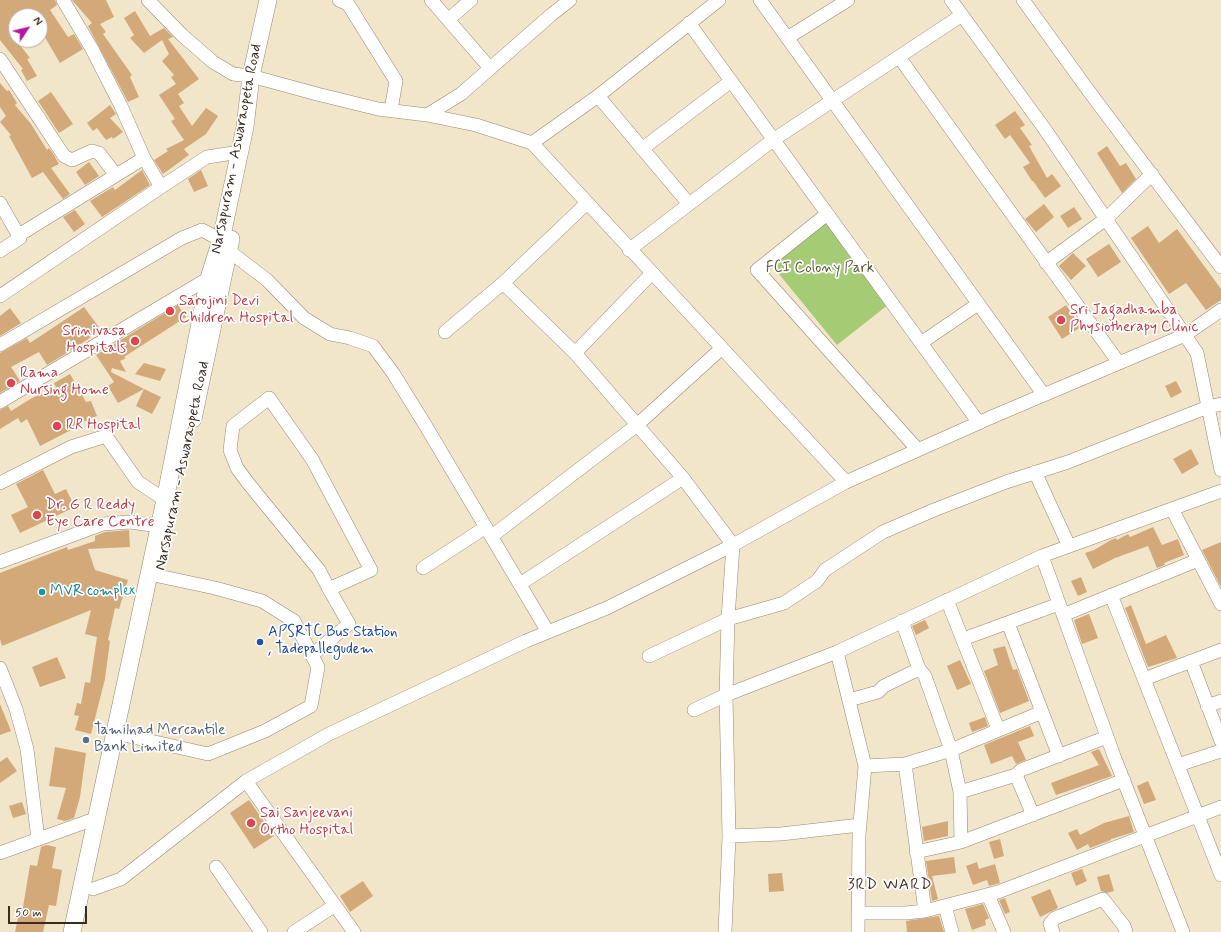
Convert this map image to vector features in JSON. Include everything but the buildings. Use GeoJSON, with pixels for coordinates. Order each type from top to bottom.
{"type":"FeatureCollection","features":[{"type":"Feature","properties":{"kind":"main road","name":"Narsapuram - Aswaraopeta Road"},"geometry":{"type":"LineString","coordinates":[[154,576],[159,526],[209,278],[225,245],[240,152],[257,77],[268,0]]}},
{"type":"Feature","properties":{"kind":"main road","name":"Narsapuram - Aswaraopeta Road"},"geometry":{"type":"LineString","coordinates":[[83,932],[93,889],[119,742],[154,576],[225,245],[255,129],[257,77],[265,61],[280,0]]}},
{"type":"Feature","properties":{"kind":"main road","name":"Narsapuram - Aswaraopeta Road"},"geometry":{"type":"LineString","coordinates":[[72,932],[97,818],[119,742]]}},
{"type":"Feature","properties":{"kind":"street"},"geometry":{"type":"LineString","coordinates":[[63,0],[92,49],[114,92],[144,158],[162,187]]}},
{"type":"Feature","properties":{"kind":"street"},"geometry":{"type":"LineString","coordinates":[[148,0],[182,35],[213,62],[233,74],[257,77],[317,94],[391,110],[427,115],[476,125],[532,143],[629,250],[846,482]]}},
{"type":"Feature","properties":{"kind":"street"},"geometry":{"type":"LineString","coordinates":[[339,0],[348,4],[396,80],[391,110]]}},
{"type":"Feature","properties":{"kind":"street"},"geometry":{"type":"LineString","coordinates":[[431,0],[489,67]]}},
{"type":"Feature","properties":{"kind":"street"},"geometry":{"type":"LineString","coordinates":[[449,19],[471,0]]}},
{"type":"Feature","properties":{"kind":"street"},"geometry":{"type":"LineString","coordinates":[[427,115],[461,94],[489,67],[570,0]]}},
{"type":"Feature","properties":{"kind":"street"},"geometry":{"type":"LineString","coordinates":[[532,143],[598,96],[719,0]]}},
{"type":"Feature","properties":{"kind":"street"},"geometry":{"type":"LineString","coordinates":[[760,0],[1044,395]]}},
{"type":"Feature","properties":{"kind":"street"},"geometry":{"type":"LineString","coordinates":[[787,38],[848,0]]}},
{"type":"Feature","properties":{"kind":"street"},"geometry":{"type":"LineString","coordinates":[[951,0],[1106,218],[1197,353],[1221,470]]}},
{"type":"Feature","properties":{"kind":"street"},"geometry":{"type":"LineString","coordinates":[[1023,0],[1088,90],[1221,267]]}},
{"type":"Feature","properties":{"kind":"street"},"geometry":{"type":"LineString","coordinates":[[629,250],[773,140],[962,15]]}},
{"type":"Feature","properties":{"kind":"street"},"geometry":{"type":"LineString","coordinates":[[689,23],[979,423]]}},
{"type":"Feature","properties":{"kind":"street"},"geometry":{"type":"LineString","coordinates":[[899,57],[1119,363]]}},
{"type":"Feature","properties":{"kind":"street"},"geometry":{"type":"LineString","coordinates":[[0,59],[64,156],[72,160],[92,151],[99,153],[116,175]]}},
{"type":"Feature","properties":{"kind":"street"},"geometry":{"type":"LineString","coordinates":[[642,149],[731,81]]}},
{"type":"Feature","properties":{"kind":"street"},"geometry":{"type":"LineString","coordinates":[[598,96],[689,204]]}},
{"type":"Feature","properties":{"kind":"street"},"geometry":{"type":"LineString","coordinates":[[0,296],[207,157],[240,152]]}},
{"type":"Feature","properties":{"kind":"street"},"geometry":{"type":"LineString","coordinates":[[0,251],[20,238],[19,235],[144,158]]}},
{"type":"Feature","properties":{"kind":"street"},"geometry":{"type":"LineString","coordinates":[[1046,263],[1106,218],[1152,174]]}},
{"type":"Feature","properties":{"kind":"street"},"geometry":{"type":"LineString","coordinates":[[0,203],[19,235]]}},
{"type":"Feature","properties":{"kind":"street"},"geometry":{"type":"LineString","coordinates":[[445,332],[504,284],[587,203]]}},
{"type":"Feature","properties":{"kind":"street"},"geometry":{"type":"LineString","coordinates":[[827,214],[757,270],[918,450]]}},
{"type":"Feature","properties":{"kind":"street"},"geometry":{"type":"LineString","coordinates":[[0,345],[182,238],[202,230],[225,245],[267,280],[304,318],[330,334],[350,338],[373,346],[393,373],[489,531],[548,632]]}},
{"type":"Feature","properties":{"kind":"street"},"geometry":{"type":"LineString","coordinates":[[575,353],[652,274]]}},
{"type":"Feature","properties":{"kind":"street"},"geometry":{"type":"LineString","coordinates":[[0,402],[209,278]]}},
{"type":"Feature","properties":{"kind":"street"},"geometry":{"type":"LineString","coordinates":[[504,284],[575,353],[683,478],[733,545],[728,619],[726,695],[729,836],[726,932]]}},
{"type":"Feature","properties":{"kind":"street"},"geometry":{"type":"LineString","coordinates":[[921,343],[978,304]]}},
{"type":"Feature","properties":{"kind":"street"},"geometry":{"type":"LineString","coordinates":[[93,889],[121,879],[246,781],[329,734],[548,632],[607,608],[733,545],[846,482],[979,423],[1185,335],[1221,310]]}},
{"type":"Feature","properties":{"kind":"street"},"geometry":{"type":"LineString","coordinates":[[423,568],[489,531],[637,425],[722,348]]}},
{"type":"Feature","properties":{"kind":"street"},"geometry":{"type":"LineString","coordinates":[[312,655],[349,624],[329,589],[319,570],[248,483],[237,468],[230,450],[233,426],[269,398],[312,459],[371,570],[329,589]]}},
{"type":"Feature","properties":{"kind":"street"},"geometry":{"type":"LineString","coordinates":[[649,656],[728,619],[784,603],[817,581],[825,570],[882,532],[1006,482],[1068,462],[1208,407],[1221,404]]}},
{"type":"Feature","properties":{"kind":"street"},"geometry":{"type":"LineString","coordinates":[[0,483],[71,447],[106,436],[138,482],[165,500]]}},
{"type":"Feature","properties":{"kind":"street"},"geometry":{"type":"LineString","coordinates":[[1035,472],[1070,546]]}},
{"type":"Feature","properties":{"kind":"street"},"geometry":{"type":"LineString","coordinates":[[520,584],[683,478]]}},
{"type":"Feature","properties":{"kind":"street"},"geometry":{"type":"LineString","coordinates":[[694,710],[726,695],[837,652],[1042,556],[1221,491]]}},
{"type":"Feature","properties":{"kind":"street"},"geometry":{"type":"LineString","coordinates":[[1172,509],[1221,604]]}},
{"type":"Feature","properties":{"kind":"street"},"geometry":{"type":"LineString","coordinates":[[0,562],[103,524],[130,522],[159,526]]}},
{"type":"Feature","properties":{"kind":"street"},"geometry":{"type":"LineString","coordinates":[[1042,556],[1124,780],[1183,932]]}},
{"type":"Feature","properties":{"kind":"street"},"geometry":{"type":"LineString","coordinates":[[963,639],[1008,623],[1111,595],[1198,560]]}},
{"type":"Feature","properties":{"kind":"street"},"geometry":{"type":"LineString","coordinates":[[119,742],[208,754],[266,731],[311,706],[318,667],[294,620],[262,601],[214,588],[154,576]]}},
{"type":"Feature","properties":{"kind":"street"},"geometry":{"type":"LineString","coordinates":[[1111,595],[1221,875]]}},
{"type":"Feature","properties":{"kind":"street"},"geometry":{"type":"LineString","coordinates":[[947,600],[998,729]]}},
{"type":"Feature","properties":{"kind":"street"},"geometry":{"type":"LineString","coordinates":[[902,621],[920,669],[925,676],[951,750],[960,792],[961,842]]}},
{"type":"Feature","properties":{"kind":"street"},"geometry":{"type":"LineString","coordinates":[[1008,623],[1059,756]]}},
{"type":"Feature","properties":{"kind":"street"},"geometry":{"type":"LineString","coordinates":[[1144,679],[1221,650]]}},
{"type":"Feature","properties":{"kind":"street"},"geometry":{"type":"LineString","coordinates":[[837,652],[866,766],[859,835],[858,932]]}},
{"type":"Feature","properties":{"kind":"street"},"geometry":{"type":"LineString","coordinates":[[1192,661],[1207,706],[1221,741]]}},
{"type":"Feature","properties":{"kind":"street"},"geometry":{"type":"LineString","coordinates":[[0,668],[16,709],[27,750],[38,839]]}},
{"type":"Feature","properties":{"kind":"street"},"geometry":{"type":"LineString","coordinates":[[849,700],[878,692],[884,686],[920,669]]}},
{"type":"Feature","properties":{"kind":"street"},"geometry":{"type":"LineString","coordinates":[[1207,706],[1221,701]]}},
{"type":"Feature","properties":{"kind":"street"},"geometry":{"type":"LineString","coordinates":[[866,766],[905,764],[951,750],[998,729],[1042,712]]}},
{"type":"Feature","properties":{"kind":"street"},"geometry":{"type":"LineString","coordinates":[[960,792],[1016,775],[1021,770],[1108,737]]}},
{"type":"Feature","properties":{"kind":"street"},"geometry":{"type":"LineString","coordinates":[[1178,765],[1221,751]]}},
{"type":"Feature","properties":{"kind":"street"},"geometry":{"type":"LineString","coordinates":[[905,764],[925,911]]}},
{"type":"Feature","properties":{"kind":"street"},"geometry":{"type":"LineString","coordinates":[[1016,775],[1033,815]]}},
{"type":"Feature","properties":{"kind":"street"},"geometry":{"type":"LineString","coordinates":[[916,852],[961,842],[1124,780]]}},
{"type":"Feature","properties":{"kind":"street"},"geometry":{"type":"LineString","coordinates":[[246,781],[354,932]]}},
{"type":"Feature","properties":{"kind":"street"},"geometry":{"type":"LineString","coordinates":[[858,912],[906,913],[925,911],[988,895],[1146,837],[1221,807]]}},
{"type":"Feature","properties":{"kind":"street"},"geometry":{"type":"LineString","coordinates":[[0,853],[97,818]]}},
{"type":"Feature","properties":{"kind":"street"},"geometry":{"type":"LineString","coordinates":[[729,836],[781,834],[860,825]]}},
{"type":"Feature","properties":{"kind":"street"},"geometry":{"type":"LineString","coordinates":[[216,867],[261,932]]}},
{"type":"Feature","properties":{"kind":"street"},"geometry":{"type":"LineString","coordinates":[[988,895],[1004,932]]}},
{"type":"Feature","properties":{"kind":"street"},"geometry":{"type":"LineString","coordinates":[[1053,932],[1050,924],[1055,918],[1103,899],[1124,926],[1126,932]]}},
{"type":"Feature","properties":{"kind":"street"},"geometry":{"type":"LineString","coordinates":[[294,932],[334,906]]}},
{"type":"Feature","properties":{"kind":"street"},"geometry":{"type":"LineString","coordinates":[[945,906],[952,932]]}},
{"type":"Feature","properties":{"kind":"green space","name":"FCI Colony Park"},"geometry":{"type":"Polygon","coordinates":[[[827,219],[889,304],[837,345],[770,263],[827,219]]]}},
{"type":"Feature","properties":{"kind":"place","name":"Sarojini Devi Children Hospital"},"geometry":{"type":"Point","coordinates":[170,311]}},
{"type":"Feature","properties":{"kind":"place","name":"Sri Jagadhamba Physiotherapy Clinic"},"geometry":{"type":"Point","coordinates":[1061,320]}},
{"type":"Feature","properties":{"kind":"place","name":"Srinivasa Hospitals"},"geometry":{"type":"Point","coordinates":[135,341]}},
{"type":"Feature","properties":{"kind":"place","name":"Rama Nursing Home"},"geometry":{"type":"Point","coordinates":[11,383]}},
{"type":"Feature","properties":{"kind":"place","name":"RR Hospital"},"geometry":{"type":"Point","coordinates":[57,426]}},
{"type":"Feature","properties":{"kind":"place","name":"Dr. G R Reddy Eye Care Centre"},"geometry":{"type":"Point","coordinates":[37,515]}},
{"type":"Feature","properties":{"kind":"place","name":"MVR complex"},"geometry":{"type":"Point","coordinates":[42,592]}},
{"type":"Feature","properties":{"kind":"place","name":"APSRTC Bus Station , Tadepallegudem"},"geometry":{"type":"Point","coordinates":[260,642]}},
{"type":"Feature","properties":{"kind":"place","name":"Tamilnad Mercantile Bank Limited"},"geometry":{"type":"Point","coordinates":[86,740]}},
{"type":"Feature","properties":{"kind":"place","name":"Sai Sanjeevani Ortho Hospital"},"geometry":{"type":"Point","coordinates":[251,823]}},
{"type":"Feature","properties":{"kind":"district","name":"3RD WARD"},"geometry":{"type":"Point","coordinates":[890,886]}}]}
